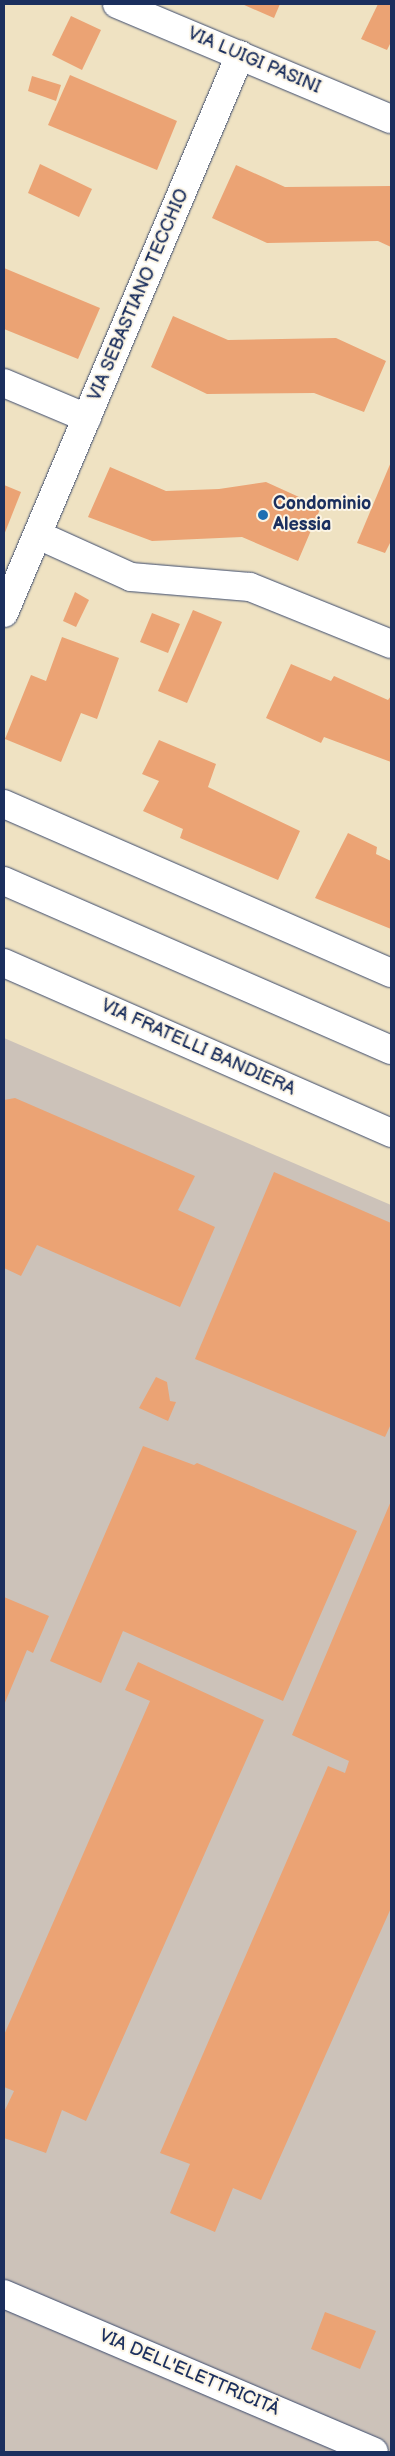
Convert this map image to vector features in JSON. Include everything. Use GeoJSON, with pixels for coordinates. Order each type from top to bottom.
{"type":"FeatureCollection","features":[{"type":"Feature","properties":{"kind":"street","name":"VIA LUIGI PASINI"},"geometry":{"type":"LineString","coordinates":[[117,4],[391,119]]}},
{"type":"Feature","properties":{"kind":"street","name":"VIA SEBASTIANO TECCHIO"},"geometry":{"type":"LineString","coordinates":[[4,613],[240,55]]}},
{"type":"Feature","properties":{"kind":"street"},"geometry":{"type":"LineString","coordinates":[[4,383],[87,418]]}},
{"type":"Feature","properties":{"kind":"street"},"geometry":{"type":"LineString","coordinates":[[38,535],[131,577],[250,587],[391,644]]}},
{"type":"Feature","properties":{"kind":"street"},"geometry":{"type":"LineString","coordinates":[[4,804],[391,973]]}},
{"type":"Feature","properties":{"kind":"street"},"geometry":{"type":"LineString","coordinates":[[4,881],[391,1050]]}},
{"type":"Feature","properties":{"kind":"street","name":"VIA FRATELLI BANDIERA"},"geometry":{"type":"LineString","coordinates":[[4,963],[391,1133]]}},
{"type":"Feature","properties":{"kind":"street","name":"VIA DELL'ELETTRICITÀ"},"geometry":{"type":"LineString","coordinates":[[4,2294],[374,2452]]}},
{"type":"Feature","properties":{"kind":"shaded area"},"geometry":{"type":"Polygon","coordinates":[[[4,1038],[391,1205],[391,2452],[4,2452],[4,1038]]]}},
{"type":"Feature","properties":{"kind":"building"},"geometry":{"type":"Polygon","coordinates":[[[242,4],[280,4],[274,18],[242,4]]]}},
{"type":"Feature","properties":{"kind":"building"},"geometry":{"type":"Polygon","coordinates":[[[378,4],[391,4],[391,42],[387,50],[361,39],[378,4]]]}},
{"type":"Feature","properties":{"kind":"building"},"geometry":{"type":"Polygon","coordinates":[[[71,16],[101,30],[82,70],[52,55],[71,16]]]}},
{"type":"Feature","properties":{"kind":"building"},"geometry":{"type":"Polygon","coordinates":[[[70,75],[177,121],[157,170],[48,125],[70,75]]]}},
{"type":"Feature","properties":{"kind":"building"},"geometry":{"type":"Polygon","coordinates":[[[32,76],[61,85],[56,101],[28,91],[32,76]]]}},
{"type":"Feature","properties":{"kind":"building"},"geometry":{"type":"Polygon","coordinates":[[[40,164],[92,189],[79,217],[28,193],[40,164]]]}},
{"type":"Feature","properties":{"kind":"building"},"geometry":{"type":"Polygon","coordinates":[[[236,165],[285,187],[391,186],[391,247],[378,241],[267,243],[212,218],[236,165]]]}},
{"type":"Feature","properties":{"kind":"building"},"geometry":{"type":"Polygon","coordinates":[[[4,268],[100,308],[78,359],[4,329],[4,268]]]}},
{"type":"Feature","properties":{"kind":"building"},"geometry":{"type":"Polygon","coordinates":[[[173,316],[228,340],[336,338],[386,361],[364,412],[314,393],[207,394],[151,367],[173,316]]]}},
{"type":"Feature","properties":{"kind":"building"},"geometry":{"type":"Polygon","coordinates":[[[391,462],[391,541],[385,553],[357,543],[391,462]]]}},
{"type":"Feature","properties":{"kind":"building"},"geometry":{"type":"Polygon","coordinates":[[[110,467],[166,491],[219,489],[266,482],[321,507],[298,561],[242,537],[152,541],[88,517],[110,467]]]}},
{"type":"Feature","properties":{"kind":"building"},"geometry":{"type":"Polygon","coordinates":[[[4,485],[21,492],[4,535],[4,485]]]}},
{"type":"Feature","properties":{"kind":"building"},"geometry":{"type":"Polygon","coordinates":[[[75,592],[89,600],[76,627],[63,621],[75,592]]]}},
{"type":"Feature","properties":{"kind":"building"},"geometry":{"type":"Polygon","coordinates":[[[193,610],[222,622],[187,703],[158,691],[193,610]]]}},
{"type":"Feature","properties":{"kind":"building"},"geometry":{"type":"Polygon","coordinates":[[[152,613],[180,624],[168,653],[140,642],[152,613]]]}},
{"type":"Feature","properties":{"kind":"building"},"geometry":{"type":"Polygon","coordinates":[[[62,637],[119,658],[97,719],[81,713],[61,762],[5,739],[31,675],[46,681],[62,637]]]}},
{"type":"Feature","properties":{"kind":"building"},"geometry":{"type":"Polygon","coordinates":[[[291,664],[331,681],[334,676],[388,700],[391,696],[391,762],[324,737],[321,743],[266,718],[291,664]]]}},
{"type":"Feature","properties":{"kind":"building"},"geometry":{"type":"Polygon","coordinates":[[[159,740],[216,764],[208,787],[300,831],[278,880],[180,838],[183,829],[143,811],[159,781],[142,774],[159,740]]]}},
{"type":"Feature","properties":{"kind":"building"},"geometry":{"type":"Polygon","coordinates":[[[348,833],[377,847],[376,854],[391,861],[391,929],[315,898],[348,833]]]}},
{"type":"Feature","properties":{"kind":"building"},"geometry":{"type":"Polygon","coordinates":[[[15,1098],[195,1176],[178,1210],[215,1227],[180,1307],[37,1245],[21,1276],[4,1268],[4,1100],[15,1098]]]}},
{"type":"Feature","properties":{"kind":"building"},"geometry":{"type":"Polygon","coordinates":[[[274,1172],[391,1223],[391,1424],[385,1437],[195,1359],[274,1172]]]}},
{"type":"Feature","properties":{"kind":"building"},"geometry":{"type":"Polygon","coordinates":[[[156,1377],[167,1382],[170,1401],[176,1402],[168,1421],[139,1408],[156,1377]]]}},
{"type":"Feature","properties":{"kind":"building"},"geometry":{"type":"Polygon","coordinates":[[[143,1446],[194,1465],[197,1463],[357,1531],[283,1701],[123,1631],[101,1683],[50,1661],[143,1446]]]}},
{"type":"Feature","properties":{"kind":"building"},"geometry":{"type":"Polygon","coordinates":[[[391,1501],[391,1908],[261,2200],[233,2188],[215,2232],[170,2213],[190,2164],[160,2153],[328,1766],[345,1773],[349,1761],[292,1735],[391,1501]]]}},
{"type":"Feature","properties":{"kind":"building"},"geometry":{"type":"Polygon","coordinates":[[[4,1597],[49,1616],[33,1653],[27,1650],[4,1705],[4,1597]]]}},
{"type":"Feature","properties":{"kind":"building"},"geometry":{"type":"Polygon","coordinates":[[[138,1662],[264,1720],[86,2121],[62,2110],[46,2153],[4,2138],[4,2112],[14,2091],[4,2087],[4,2035],[150,1701],[125,1690],[138,1662]]]}},
{"type":"Feature","properties":{"kind":"building"},"geometry":{"type":"Polygon","coordinates":[[[325,2312],[376,2331],[360,2369],[311,2349],[325,2312]]]}},
{"type":"Feature","properties":{"kind":"place","name":"Condominio Alessia"},"geometry":{"type":"Point","coordinates":[263,515]}}]}
